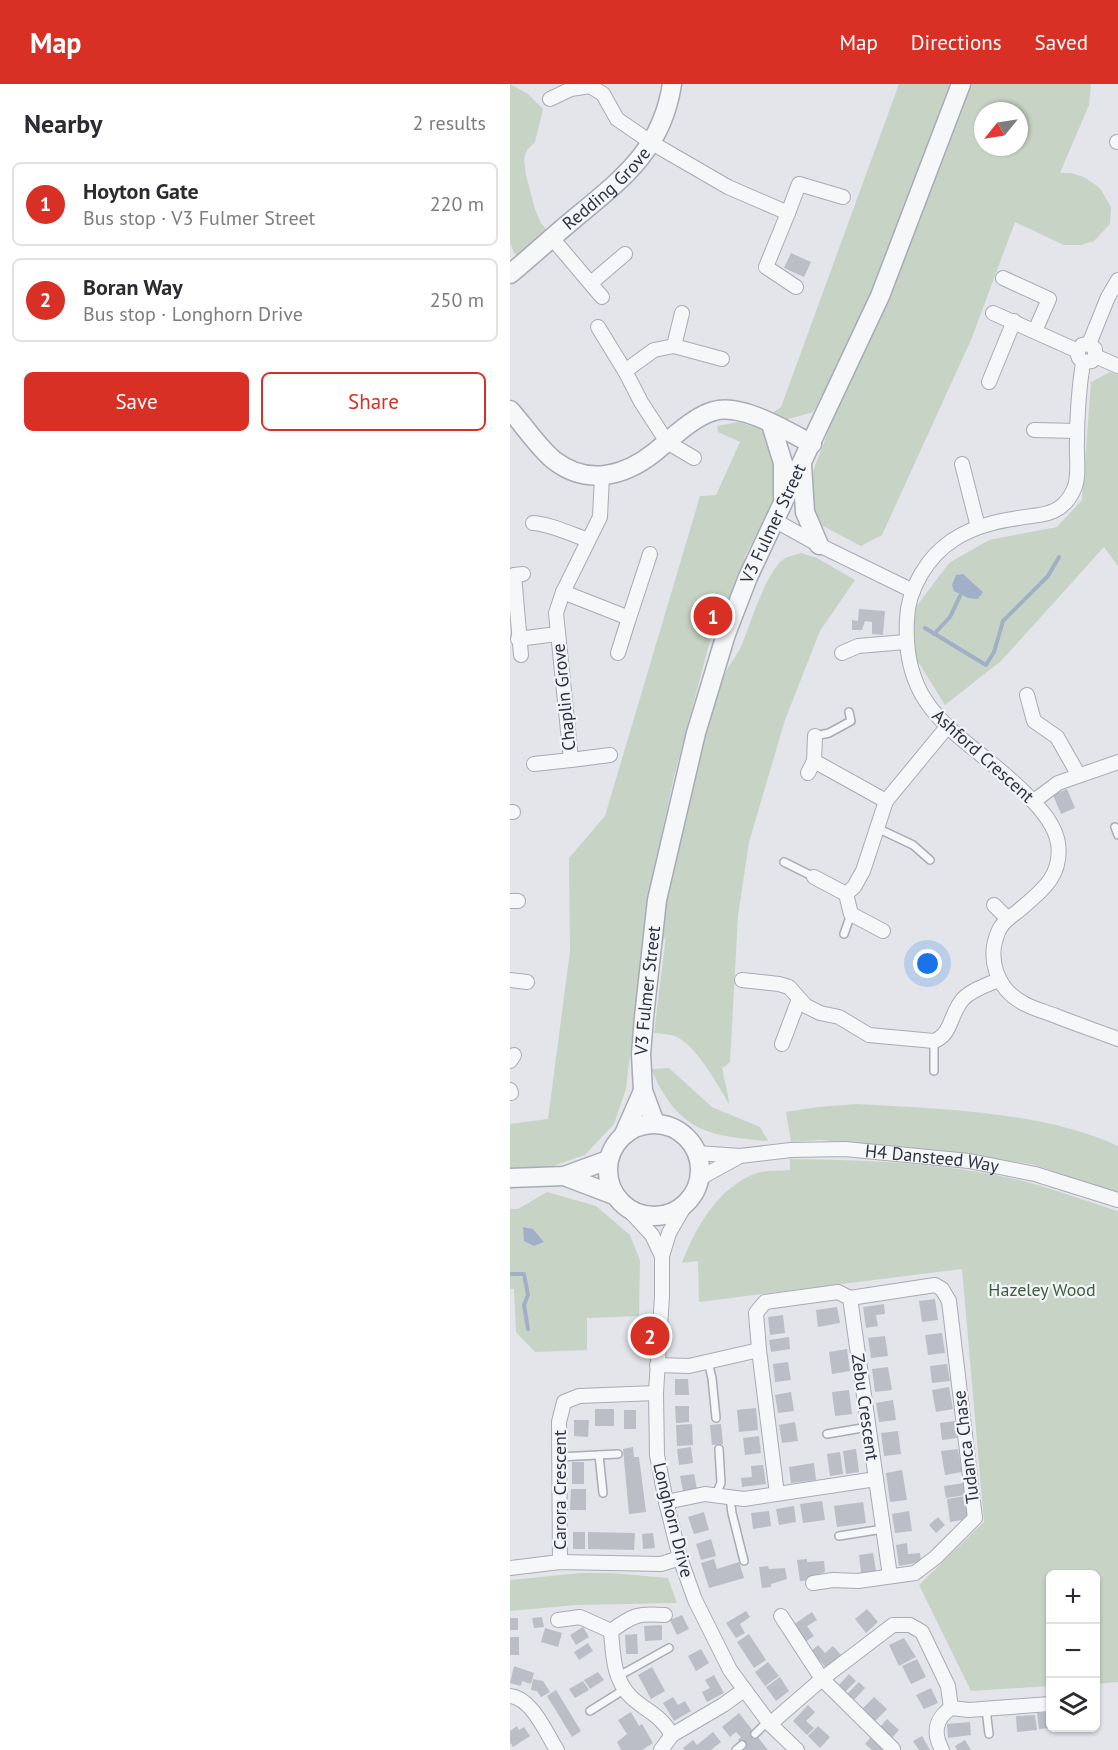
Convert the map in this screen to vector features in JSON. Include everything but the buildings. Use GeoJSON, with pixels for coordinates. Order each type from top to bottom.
{"type":"FeatureCollection","features":[{"type":"Feature","properties":{"kind":"street","name":"Redding Grove"},"geometry":{"type":"LineString","coordinates":[[510,274],[618,183],[639,162],[652,143],[669,104],[672,84]]}},
{"type":"Feature","properties":{"kind":"street","name":"V3 Fulmer Street"},"geometry":{"type":"LineString","coordinates":[[655,1123],[643,1091],[641,1054],[657,900],[682,784],[726,634],[764,540],[812,444],[880,296],[961,84]]}},
{"type":"Feature","properties":{"kind":"street"},"geometry":{"type":"LineString","coordinates":[[550,99],[572,89],[590,87],[603,94],[616,119],[652,143],[728,187],[788,213]]}},
{"type":"Feature","properties":{"kind":"street"},"geometry":{"type":"LineString","coordinates":[[796,287],[765,267],[799,184],[843,197]]}},
{"type":"Feature","properties":{"kind":"street"},"geometry":{"type":"LineString","coordinates":[[552,238],[602,297]]}},
{"type":"Feature","properties":{"kind":"street"},"geometry":{"type":"LineString","coordinates":[[591,283],[625,254]]}},
{"type":"Feature","properties":{"kind":"street"},"geometry":{"type":"LineString","coordinates":[[1003,278],[1051,293],[1035,331]]}},
{"type":"Feature","properties":{"kind":"street","name":"Ashford Crescent"},"geometry":{"type":"LineString","coordinates":[[998,980],[994,961],[996,942],[1001,927],[1044,889],[1054,875],[1060,860],[1058,839],[1046,816],[1034,801],[947,727],[925,703],[910,671],[905,642],[907,608],[926,566],[944,546],[963,533],[1000,521],[1046,514],[1059,509],[1068,501],[1076,486],[1077,431],[1086,353],[1108,297],[1118,280]]}},
{"type":"Feature","properties":{"kind":"street"},"geometry":{"type":"LineString","coordinates":[[674,346],[682,313]]}},
{"type":"Feature","properties":{"kind":"street"},"geometry":{"type":"LineString","coordinates":[[993,313],[1118,366]]}},
{"type":"Feature","properties":{"kind":"street"},"geometry":{"type":"LineString","coordinates":[[989,381],[1014,321]]}},
{"type":"Feature","properties":{"kind":"street"},"geometry":{"type":"LineString","coordinates":[[598,327],[666,442],[694,458]]}},
{"type":"Feature","properties":{"kind":"street"},"geometry":{"type":"LineString","coordinates":[[625,371],[654,350],[674,346],[722,359]]}},
{"type":"Feature","properties":{"kind":"street"},"geometry":{"type":"LineString","coordinates":[[510,410],[554,461],[583,475],[602,476],[626,471],[694,421],[715,411],[740,411],[812,444]]}},
{"type":"Feature","properties":{"kind":"street"},"geometry":{"type":"LineString","coordinates":[[771,424],[783,463],[783,502]]}},
{"type":"Feature","properties":{"kind":"street"},"geometry":{"type":"LineString","coordinates":[[1034,430],[1077,431]]}},
{"type":"Feature","properties":{"kind":"street"},"geometry":{"type":"LineString","coordinates":[[802,464],[805,512],[819,545]]}},
{"type":"Feature","properties":{"kind":"street"},"geometry":{"type":"LineString","coordinates":[[962,464],[978,527]]}},
{"type":"Feature","properties":{"kind":"street","name":"Chaplin Grove"},"geometry":{"type":"LineString","coordinates":[[571,760],[556,613],[563,592],[600,517],[602,476]]}},
{"type":"Feature","properties":{"kind":"street"},"geometry":{"type":"LineString","coordinates":[[774,520],[819,545],[914,591]]}},
{"type":"Feature","properties":{"kind":"street"},"geometry":{"type":"LineString","coordinates":[[533,523],[544,524],[588,540]]}},
{"type":"Feature","properties":{"kind":"street"},"geometry":{"type":"LineString","coordinates":[[618,653],[650,554]]}},
{"type":"Feature","properties":{"kind":"street"},"geometry":{"type":"LineString","coordinates":[[521,655],[514,575],[523,574]]}},
{"type":"Feature","properties":{"kind":"street"},"geometry":{"type":"LineString","coordinates":[[563,592],[629,618]]}},
{"type":"Feature","properties":{"kind":"street","name":"Chaplin Grove"},"geometry":{"type":"LineString","coordinates":[[518,639],[557,634]]}},
{"type":"Feature","properties":{"kind":"street"},"geometry":{"type":"LineString","coordinates":[[842,653],[858,646],[905,642]]}},
{"type":"Feature","properties":{"kind":"street"},"geometry":{"type":"LineString","coordinates":[[1027,695],[1034,721],[1057,737],[1078,774]]}},
{"type":"Feature","properties":{"kind":"street"},"geometry":{"type":"LineString","coordinates":[[846,894],[863,871],[886,801],[947,727]]}},
{"type":"Feature","properties":{"kind":"street"},"geometry":{"type":"LineString","coordinates":[[815,736],[811,767],[886,801]]}},
{"type":"Feature","properties":{"kind":"street","name":"Chaplin Grove"},"geometry":{"type":"LineString","coordinates":[[534,764],[610,755]]}},
{"type":"Feature","properties":{"kind":"street"},"geometry":{"type":"LineString","coordinates":[[1034,801],[1058,783],[1078,774],[1118,762]]}},
{"type":"Feature","properties":{"kind":"street"},"geometry":{"type":"LineString","coordinates":[[814,877],[846,894],[852,914],[883,932]]}},
{"type":"Feature","properties":{"kind":"street"},"geometry":{"type":"LineString","coordinates":[[994,905],[1008,919]]}},
{"type":"Feature","properties":{"kind":"street"},"geometry":{"type":"LineString","coordinates":[[510,980],[527,982]]}},
{"type":"Feature","properties":{"kind":"street"},"geometry":{"type":"LineString","coordinates":[[742,980],[789,987],[813,1010],[839,1017],[868,1035],[933,1041],[942,1038],[948,1030],[954,1010],[965,996],[998,980],[1009,994],[1026,1005],[1118,1039]]}},
{"type":"Feature","properties":{"kind":"street"},"geometry":{"type":"LineString","coordinates":[[782,1044],[799,999]]}},
{"type":"Feature","properties":{"kind":"street","name":"V3 Fulmer Street"},"geometry":{"type":"LineString","coordinates":[[624,1134],[643,1091]]}},
{"type":"Feature","properties":{"kind":"street"},"geometry":{"type":"LineString","coordinates":[[629,1210],[652,1217],[675,1212],[685,1205],[694,1193],[700,1166],[697,1153],[685,1135],[676,1129],[655,1123],[644,1124],[624,1134],[614,1146],[608,1160],[609,1184],[614,1195],[652,1235],[662,1256]]}},
{"type":"Feature","properties":{"kind":"street","name":"H4 Dansteed Way"},"geometry":{"type":"LineString","coordinates":[[697,1153],[740,1156],[791,1150],[845,1149],[969,1161],[1035,1174],[1118,1200]]}},
{"type":"Feature","properties":{"kind":"street","name":"H4 Dansteed Way"},"geometry":{"type":"LineString","coordinates":[[699,1178],[740,1156]]}},
{"type":"Feature","properties":{"kind":"street"},"geometry":{"type":"LineString","coordinates":[[510,1179],[564,1176],[608,1160]]}},
{"type":"Feature","properties":{"kind":"street"},"geometry":{"type":"LineString","coordinates":[[564,1176],[614,1195]]}},
{"type":"Feature","properties":{"kind":"street","name":"Longhorn Drive"},"geometry":{"type":"LineString","coordinates":[[685,1205],[669,1233],[662,1256],[656,1393],[657,1455],[666,1502],[680,1558],[695,1600],[730,1670],[769,1722],[797,1750]]}},
{"type":"Feature","properties":{"kind":"street","name":"Tudanca Chase"},"geometry":{"type":"LineString","coordinates":[[813,1583],[832,1580],[858,1581],[915,1573],[936,1557],[975,1518],[949,1301],[942,1289],[935,1285],[850,1298]]}},
{"type":"Feature","properties":{"kind":"street"},"geometry":{"type":"LineString","coordinates":[[777,1494],[756,1313],[765,1302],[838,1292],[850,1298]]}},
{"type":"Feature","properties":{"kind":"street","name":"Zebu Crescent"},"geometry":{"type":"LineString","coordinates":[[716,1494],[744,1499],[876,1479],[850,1298]]}},
{"type":"Feature","properties":{"kind":"street"},"geometry":{"type":"LineString","coordinates":[[657,1365],[689,1366],[741,1352],[759,1350]]}},
{"type":"Feature","properties":{"kind":"street","name":"Carora Crescent"},"geometry":{"type":"LineString","coordinates":[[560,1562],[558,1457],[559,1422],[564,1402],[579,1395],[656,1393]]}},
{"type":"Feature","properties":{"kind":"street"},"geometry":{"type":"LineString","coordinates":[[876,1479],[890,1576]]}},
{"type":"Feature","properties":{"kind":"street"},"geometry":{"type":"LineString","coordinates":[[666,1502],[716,1494]]}},
{"type":"Feature","properties":{"kind":"street"},"geometry":{"type":"LineString","coordinates":[[510,1568],[560,1562],[661,1564],[680,1558]]}},
{"type":"Feature","properties":{"kind":"street"},"geometry":{"type":"LineString","coordinates":[[611,1631],[630,1617],[646,1614],[665,1615]]}},
{"type":"Feature","properties":{"kind":"street"},"geometry":{"type":"LineString","coordinates":[[781,1616],[822,1679],[893,1749]]}},
{"type":"Feature","properties":{"kind":"street"},"geometry":{"type":"LineString","coordinates":[[558,1620],[580,1617],[611,1631]]}},
{"type":"Feature","properties":{"kind":"street"},"geometry":{"type":"LineString","coordinates":[[769,1722],[893,1625],[910,1625],[922,1632],[948,1686],[951,1708]]}},
{"type":"Feature","properties":{"kind":"street"},"geometry":{"type":"LineString","coordinates":[[611,1631],[617,1677],[630,1696],[664,1722],[672,1735]]}},
{"type":"Feature","properties":{"kind":"street"},"geometry":{"type":"LineString","coordinates":[[661,1750],[672,1735],[744,1690]]}},
{"type":"Feature","properties":{"kind":"street"},"geometry":{"type":"LineString","coordinates":[[510,1695],[528,1703],[557,1750]]}},
{"type":"Feature","properties":{"kind":"street"},"geometry":{"type":"LineString","coordinates":[[942,1750],[936,1739],[936,1728],[943,1714],[951,1708],[969,1710],[1046,1704]]}},
{"type":"Feature","properties":{"kind":"lane"},"geometry":{"type":"LineString","coordinates":[[815,736],[829,734],[850,721],[849,712]]}},
{"type":"Feature","properties":{"kind":"lane"},"geometry":{"type":"LineString","coordinates":[[1115,827],[1118,835]]}},
{"type":"Feature","properties":{"kind":"lane"},"geometry":{"type":"LineString","coordinates":[[877,828],[913,845],[930,860]]}},
{"type":"Feature","properties":{"kind":"lane"},"geometry":{"type":"LineString","coordinates":[[784,862],[814,877]]}},
{"type":"Feature","properties":{"kind":"lane"},"geometry":{"type":"LineString","coordinates":[[844,934],[852,914]]}},
{"type":"Feature","properties":{"kind":"lane"},"geometry":{"type":"LineString","coordinates":[[933,1041],[934,1071]]}},
{"type":"Feature","properties":{"kind":"lane"},"geometry":{"type":"LineString","coordinates":[[708,1362],[716,1418]]}},
{"type":"Feature","properties":{"kind":"lane"},"geometry":{"type":"LineString","coordinates":[[827,1434],[868,1427]]}},
{"type":"Feature","properties":{"kind":"lane"},"geometry":{"type":"LineString","coordinates":[[716,1494],[721,1483],[719,1449]]}},
{"type":"Feature","properties":{"kind":"lane"},"geometry":{"type":"LineString","coordinates":[[558,1457],[618,1454]]}},
{"type":"Feature","properties":{"kind":"lane"},"geometry":{"type":"LineString","coordinates":[[599,1455],[603,1493]]}},
{"type":"Feature","properties":{"kind":"lane"},"geometry":{"type":"LineString","coordinates":[[730,1498],[744,1561]]}},
{"type":"Feature","properties":{"kind":"lane"},"geometry":{"type":"LineString","coordinates":[[838,1536],[883,1529]]}},
{"type":"Feature","properties":{"kind":"lane"},"geometry":{"type":"LineString","coordinates":[[617,1677],[669,1648]]}},
{"type":"Feature","properties":{"kind":"lane"},"geometry":{"type":"LineString","coordinates":[[590,1711],[626,1689]]}},
{"type":"Feature","properties":{"kind":"lane"},"geometry":{"type":"LineString","coordinates":[[986,1708],[989,1734]]}},
{"type":"Feature","properties":{"kind":"lane"},"geometry":{"type":"LineString","coordinates":[[755,1734],[769,1722]]}},
{"type":"Feature","properties":{"kind":"green space"},"geometry":{"type":"Polygon","coordinates":[[[510,84],[528,94],[543,109],[535,142],[527,150],[524,159],[535,209],[541,223],[549,233],[519,264],[510,243],[510,84]]]}},
{"type":"Feature","properties":{"kind":"green space"},"geometry":{"type":"Polygon","coordinates":[[[899,84],[1091,84],[1089,105],[1060,173],[1071,173],[1084,177],[1100,188],[1111,207],[1110,224],[1094,241],[1081,245],[1064,245],[1015,222],[971,340],[882,535],[861,546],[821,525],[821,519],[820,529],[810,507],[812,474],[878,301],[813,412],[771,424],[762,420],[781,407],[899,84]]]}},
{"type":"Feature","properties":{"kind":"green space"},"geometry":{"type":"Polygon","coordinates":[[[1110,372],[1118,375],[1118,566],[1104,547],[1001,661],[945,705],[910,649],[916,607],[949,563],[989,540],[1057,527],[1082,500],[1091,382],[1110,372]]]}},
{"type":"Feature","properties":{"kind":"green space"},"geometry":{"type":"Polygon","coordinates":[[[738,422],[760,429],[774,444],[776,494],[760,536],[756,535],[744,558],[749,560],[711,637],[674,777],[649,892],[626,1089],[614,1124],[585,1155],[544,1169],[510,1171],[510,1124],[548,1119],[570,951],[569,858],[605,816],[700,496],[716,495],[740,442],[718,432],[717,426],[738,422]]]}},
{"type":"Feature","properties":{"kind":"green space"},"geometry":{"type":"Polygon","coordinates":[[[801,553],[817,558],[855,580],[820,631],[785,720],[749,842],[738,916],[730,1062],[723,1068],[722,1064],[729,1104],[706,1067],[685,1042],[677,1037],[654,1033],[666,936],[658,952],[662,917],[674,847],[691,777],[724,676],[740,649],[765,587],[777,565],[788,557],[801,553]]]}},
{"type":"Feature","properties":{"kind":"green space"},"geometry":{"type":"Polygon","coordinates":[[[669,1068],[712,1107],[760,1127],[768,1141],[710,1132],[683,1117],[661,1089],[651,1069],[669,1068]]]}},
{"type":"Feature","properties":{"kind":"green space"},"geometry":{"type":"Polygon","coordinates":[[[857,1104],[990,1114],[1057,1125],[1088,1134],[1118,1146],[1118,1193],[1032,1164],[888,1146],[820,1140],[791,1142],[786,1112],[857,1104]]]}},
{"type":"Feature","properties":{"kind":"green space","name":"Hazeley Wood"},"geometry":{"type":"Polygon","coordinates":[[[790,1159],[850,1160],[942,1167],[1031,1183],[1118,1211],[1118,1682],[1100,1684],[1100,1570],[1046,1570],[1046,1686],[971,1691],[919,1585],[984,1522],[962,1269],[699,1302],[698,1261],[682,1263],[701,1223],[720,1198],[743,1179],[757,1173],[790,1170],[790,1159]]]}},
{"type":"Feature","properties":{"kind":"green space"},"geometry":{"type":"Polygon","coordinates":[[[547,1192],[596,1206],[630,1235],[640,1260],[639,1316],[587,1318],[587,1350],[535,1352],[516,1332],[514,1289],[510,1289],[510,1209],[518,1209],[547,1192]]]}},
{"type":"Feature","properties":{"kind":"green space"},"geometry":{"type":"Polygon","coordinates":[[[581,1573],[668,1578],[677,1603],[577,1605],[510,1611],[510,1580],[581,1573]]]}},
{"type":"Feature","properties":{"kind":"water"},"geometry":{"type":"Polygon","coordinates":[[[963,574],[983,592],[978,599],[968,598],[954,591],[952,585],[956,575],[963,574]]]}},
{"type":"Feature","properties":{"kind":"water"},"geometry":{"type":"Polygon","coordinates":[[[523,1227],[533,1229],[544,1242],[534,1246],[524,1241],[523,1227]]]}},
{"type":"Feature","properties":{"kind":"waterway"},"geometry":{"type":"LineString","coordinates":[[925,628],[986,665],[994,652],[1003,621],[1048,576],[1059,557]]}},
{"type":"Feature","properties":{"kind":"waterway"},"geometry":{"type":"LineString","coordinates":[[934,634],[950,617],[960,596]]}},
{"type":"Feature","properties":{"kind":"waterway"},"geometry":{"type":"LineString","coordinates":[[510,1274],[524,1274],[528,1295],[524,1305],[528,1329]]}},
{"type":"Feature","properties":{"kind":"place","name":"Hoyton Gate"},"geometry":{"type":"Point","coordinates":[713,616]}},
{"type":"Feature","properties":{"kind":"place","name":"Boran Way"},"geometry":{"type":"Point","coordinates":[650,1336]}}]}
